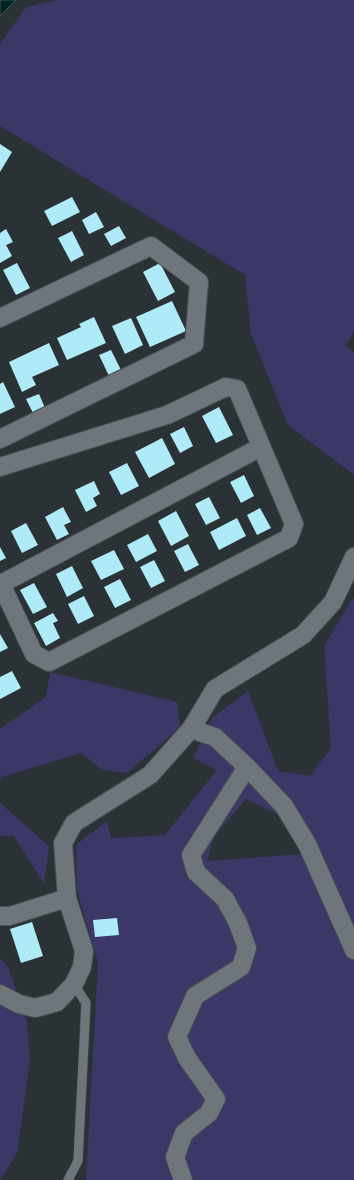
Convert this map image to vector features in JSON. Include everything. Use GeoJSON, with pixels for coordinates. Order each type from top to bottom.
{"type":"FeatureCollection","features":[{"type":"Feature","properties":{"kind":"street"},"geometry":{"type":"LineString","coordinates":[[0,318],[151,246],[199,282],[194,344],[0,439]]}},
{"type":"Feature","properties":{"kind":"street"},"geometry":{"type":"LineString","coordinates":[[0,467],[167,415],[226,386],[237,389],[294,524],[289,538],[49,662],[34,654],[1,584],[261,447]]}},
{"type":"Feature","properties":{"kind":"street"},"geometry":{"type":"LineString","coordinates":[[0,994],[18,1004],[35,1008],[57,1002],[74,984],[82,967],[84,951],[67,898],[63,844],[74,823],[150,775],[191,729],[215,689],[303,635],[334,602],[354,557]]}},
{"type":"Feature","properties":{"kind":"street"},"geometry":{"type":"LineString","coordinates":[[191,729],[215,737],[247,767],[284,806],[307,844],[354,950]]}},
{"type":"Feature","properties":{"kind":"street"},"geometry":{"type":"LineString","coordinates":[[183,1180],[175,1157],[184,1133],[209,1112],[216,1099],[187,1058],[178,1037],[195,996],[241,967],[247,948],[238,923],[225,899],[196,872],[191,855],[247,767]]}},
{"type":"Feature","properties":{"kind":"street"},"geometry":{"type":"LineString","coordinates":[[0,916],[10,916],[67,898]]}},
{"type":"Feature","properties":{"kind":"lane"},"geometry":{"type":"LineString","coordinates":[[68,1180],[78,1161],[86,1003],[74,984]]}},
{"type":"Feature","properties":{"kind":"shaded area"},"geometry":{"type":"Polygon","coordinates":[[[0,0],[16,0],[0,16],[0,0]]]}},
{"type":"Feature","properties":{"kind":"shaded area"},"geometry":{"type":"Polygon","coordinates":[[[57,0],[354,0],[354,332],[345,346],[354,352],[354,475],[288,425],[251,334],[245,275],[0,126],[0,44],[26,7],[57,0]]]}},
{"type":"Feature","properties":{"kind":"shaded area"},"geometry":{"type":"Polygon","coordinates":[[[354,598],[354,1180],[86,1180],[98,963],[77,890],[76,845],[107,821],[111,838],[165,835],[217,770],[193,758],[213,717],[248,691],[278,771],[310,776],[331,748],[324,646],[354,598]],[[246,799],[215,835],[207,861],[303,854],[289,820],[246,799]]]}},
{"type":"Feature","properties":{"kind":"shaded area"},"geometry":{"type":"Polygon","coordinates":[[[50,672],[177,702],[180,727],[127,773],[103,770],[81,753],[2,777],[0,782],[0,729],[46,697],[50,672]]]}},
{"type":"Feature","properties":{"kind":"shaded area"},"geometry":{"type":"Polygon","coordinates":[[[0,803],[49,846],[44,884],[14,836],[0,836],[0,803]]]}},
{"type":"Feature","properties":{"kind":"shaded area"},"geometry":{"type":"Polygon","coordinates":[[[0,958],[8,967],[27,1022],[30,1060],[17,1153],[0,1180],[0,958]]]}},
{"type":"Feature","properties":{"kind":"building"},"geometry":{"type":"Polygon","coordinates":[[[0,144],[12,152],[0,172],[0,144]]]}},
{"type":"Feature","properties":{"kind":"building"},"geometry":{"type":"Polygon","coordinates":[[[72,197],[80,212],[52,226],[44,211],[72,197]]]}},
{"type":"Feature","properties":{"kind":"building"},"geometry":{"type":"Polygon","coordinates":[[[96,212],[104,227],[89,234],[82,220],[96,212]]]}},
{"type":"Feature","properties":{"kind":"building"},"geometry":{"type":"Polygon","coordinates":[[[119,226],[126,238],[111,246],[104,234],[119,226]]]}},
{"type":"Feature","properties":{"kind":"building"},"geometry":{"type":"Polygon","coordinates":[[[6,229],[13,242],[6,245],[12,256],[0,263],[0,233],[6,229]]]}},
{"type":"Feature","properties":{"kind":"building"},"geometry":{"type":"Polygon","coordinates":[[[72,231],[84,255],[71,262],[58,238],[72,231]]]}},
{"type":"Feature","properties":{"kind":"building"},"geometry":{"type":"Polygon","coordinates":[[[17,263],[30,288],[16,295],[3,270],[17,263]]]}},
{"type":"Feature","properties":{"kind":"building"},"geometry":{"type":"Polygon","coordinates":[[[160,263],[175,292],[158,301],[143,272],[160,263]]]}},
{"type":"Feature","properties":{"kind":"building"},"geometry":{"type":"Polygon","coordinates":[[[172,301],[186,331],[150,347],[136,317],[172,301]]]}},
{"type":"Feature","properties":{"kind":"building"},"geometry":{"type":"Polygon","coordinates":[[[94,317],[106,343],[67,360],[57,338],[81,327],[79,324],[94,317]]]}},
{"type":"Feature","properties":{"kind":"building"},"geometry":{"type":"Polygon","coordinates":[[[131,318],[143,345],[125,354],[112,326],[131,318]]]}},
{"type":"Feature","properties":{"kind":"building"},"geometry":{"type":"Polygon","coordinates":[[[49,343],[59,365],[32,377],[36,385],[22,392],[9,362],[49,343]]]}},
{"type":"Feature","properties":{"kind":"building"},"geometry":{"type":"Polygon","coordinates":[[[111,350],[121,370],[109,376],[99,355],[111,350]]]}},
{"type":"Feature","properties":{"kind":"building"},"geometry":{"type":"Polygon","coordinates":[[[3,382],[15,407],[0,414],[0,384],[3,382]]]}},
{"type":"Feature","properties":{"kind":"building"},"geometry":{"type":"Polygon","coordinates":[[[39,394],[45,408],[33,413],[26,399],[39,394]]]}},
{"type":"Feature","properties":{"kind":"building"},"geometry":{"type":"Polygon","coordinates":[[[219,407],[233,435],[216,443],[202,416],[219,407]]]}},
{"type":"Feature","properties":{"kind":"building"},"geometry":{"type":"Polygon","coordinates":[[[184,427],[193,446],[180,453],[170,434],[184,427]]]}},
{"type":"Feature","properties":{"kind":"building"},"geometry":{"type":"Polygon","coordinates":[[[162,438],[175,464],[149,478],[135,452],[162,438]]]}},
{"type":"Feature","properties":{"kind":"building"},"geometry":{"type":"Polygon","coordinates":[[[127,463],[139,486],[121,495],[109,472],[127,463]]]}},
{"type":"Feature","properties":{"kind":"building"},"geometry":{"type":"Polygon","coordinates":[[[244,475],[254,496],[241,503],[230,482],[244,475]]]}},
{"type":"Feature","properties":{"kind":"building"},"geometry":{"type":"Polygon","coordinates":[[[94,481],[100,494],[93,498],[97,506],[86,512],[75,490],[94,481]]]}},
{"type":"Feature","properties":{"kind":"building"},"geometry":{"type":"Polygon","coordinates":[[[209,497],[220,518],[206,525],[195,504],[209,497]]]}},
{"type":"Feature","properties":{"kind":"building"},"geometry":{"type":"Polygon","coordinates":[[[63,507],[71,522],[64,525],[69,534],[57,540],[45,517],[63,507]]]}},
{"type":"Feature","properties":{"kind":"building"},"geometry":{"type":"Polygon","coordinates":[[[260,508],[271,528],[257,535],[247,515],[260,508]]]}},
{"type":"Feature","properties":{"kind":"building"},"geometry":{"type":"Polygon","coordinates":[[[176,511],[189,536],[171,546],[158,521],[176,511]]]}},
{"type":"Feature","properties":{"kind":"building"},"geometry":{"type":"Polygon","coordinates":[[[237,518],[246,536],[219,550],[210,532],[237,518]]]}},
{"type":"Feature","properties":{"kind":"building"},"geometry":{"type":"Polygon","coordinates":[[[26,523],[38,545],[22,553],[11,531],[26,523]]]}},
{"type":"Feature","properties":{"kind":"building"},"geometry":{"type":"Polygon","coordinates":[[[148,534],[157,551],[136,562],[127,545],[148,534]]]}},
{"type":"Feature","properties":{"kind":"building"},"geometry":{"type":"Polygon","coordinates":[[[188,544],[199,565],[185,572],[174,551],[188,544]]]}},
{"type":"Feature","properties":{"kind":"building"},"geometry":{"type":"Polygon","coordinates":[[[0,547],[6,558],[0,561],[0,547]]]}},
{"type":"Feature","properties":{"kind":"building"},"geometry":{"type":"Polygon","coordinates":[[[114,550],[124,569],[101,580],[91,561],[114,550]]]}},
{"type":"Feature","properties":{"kind":"building"},"geometry":{"type":"Polygon","coordinates":[[[154,560],[165,581],[151,588],[140,567],[154,560]]]}},
{"type":"Feature","properties":{"kind":"building"},"geometry":{"type":"Polygon","coordinates":[[[72,566],[83,588],[67,597],[56,574],[72,566]]]}},
{"type":"Feature","properties":{"kind":"building"},"geometry":{"type":"Polygon","coordinates":[[[120,579],[131,600],[115,608],[104,587],[120,579]]]}},
{"type":"Feature","properties":{"kind":"building"},"geometry":{"type":"Polygon","coordinates":[[[34,583],[47,607],[33,614],[20,590],[34,583]]]}},
{"type":"Feature","properties":{"kind":"building"},"geometry":{"type":"Polygon","coordinates":[[[84,596],[94,616],[78,624],[68,604],[84,596]]]}},
{"type":"Feature","properties":{"kind":"building"},"geometry":{"type":"Polygon","coordinates":[[[53,613],[58,621],[53,623],[60,638],[46,646],[34,623],[53,613]]]}},
{"type":"Feature","properties":{"kind":"building"},"geometry":{"type":"Polygon","coordinates":[[[0,634],[8,648],[0,652],[0,634]]]}},
{"type":"Feature","properties":{"kind":"building"},"geometry":{"type":"Polygon","coordinates":[[[12,671],[21,688],[0,699],[0,677],[12,671]]]}},
{"type":"Feature","properties":{"kind":"building"},"geometry":{"type":"Polygon","coordinates":[[[117,918],[119,935],[95,937],[93,920],[117,918]]]}},
{"type":"Feature","properties":{"kind":"building"},"geometry":{"type":"Polygon","coordinates":[[[32,922],[43,956],[21,963],[10,929],[32,922]]]}}]}
